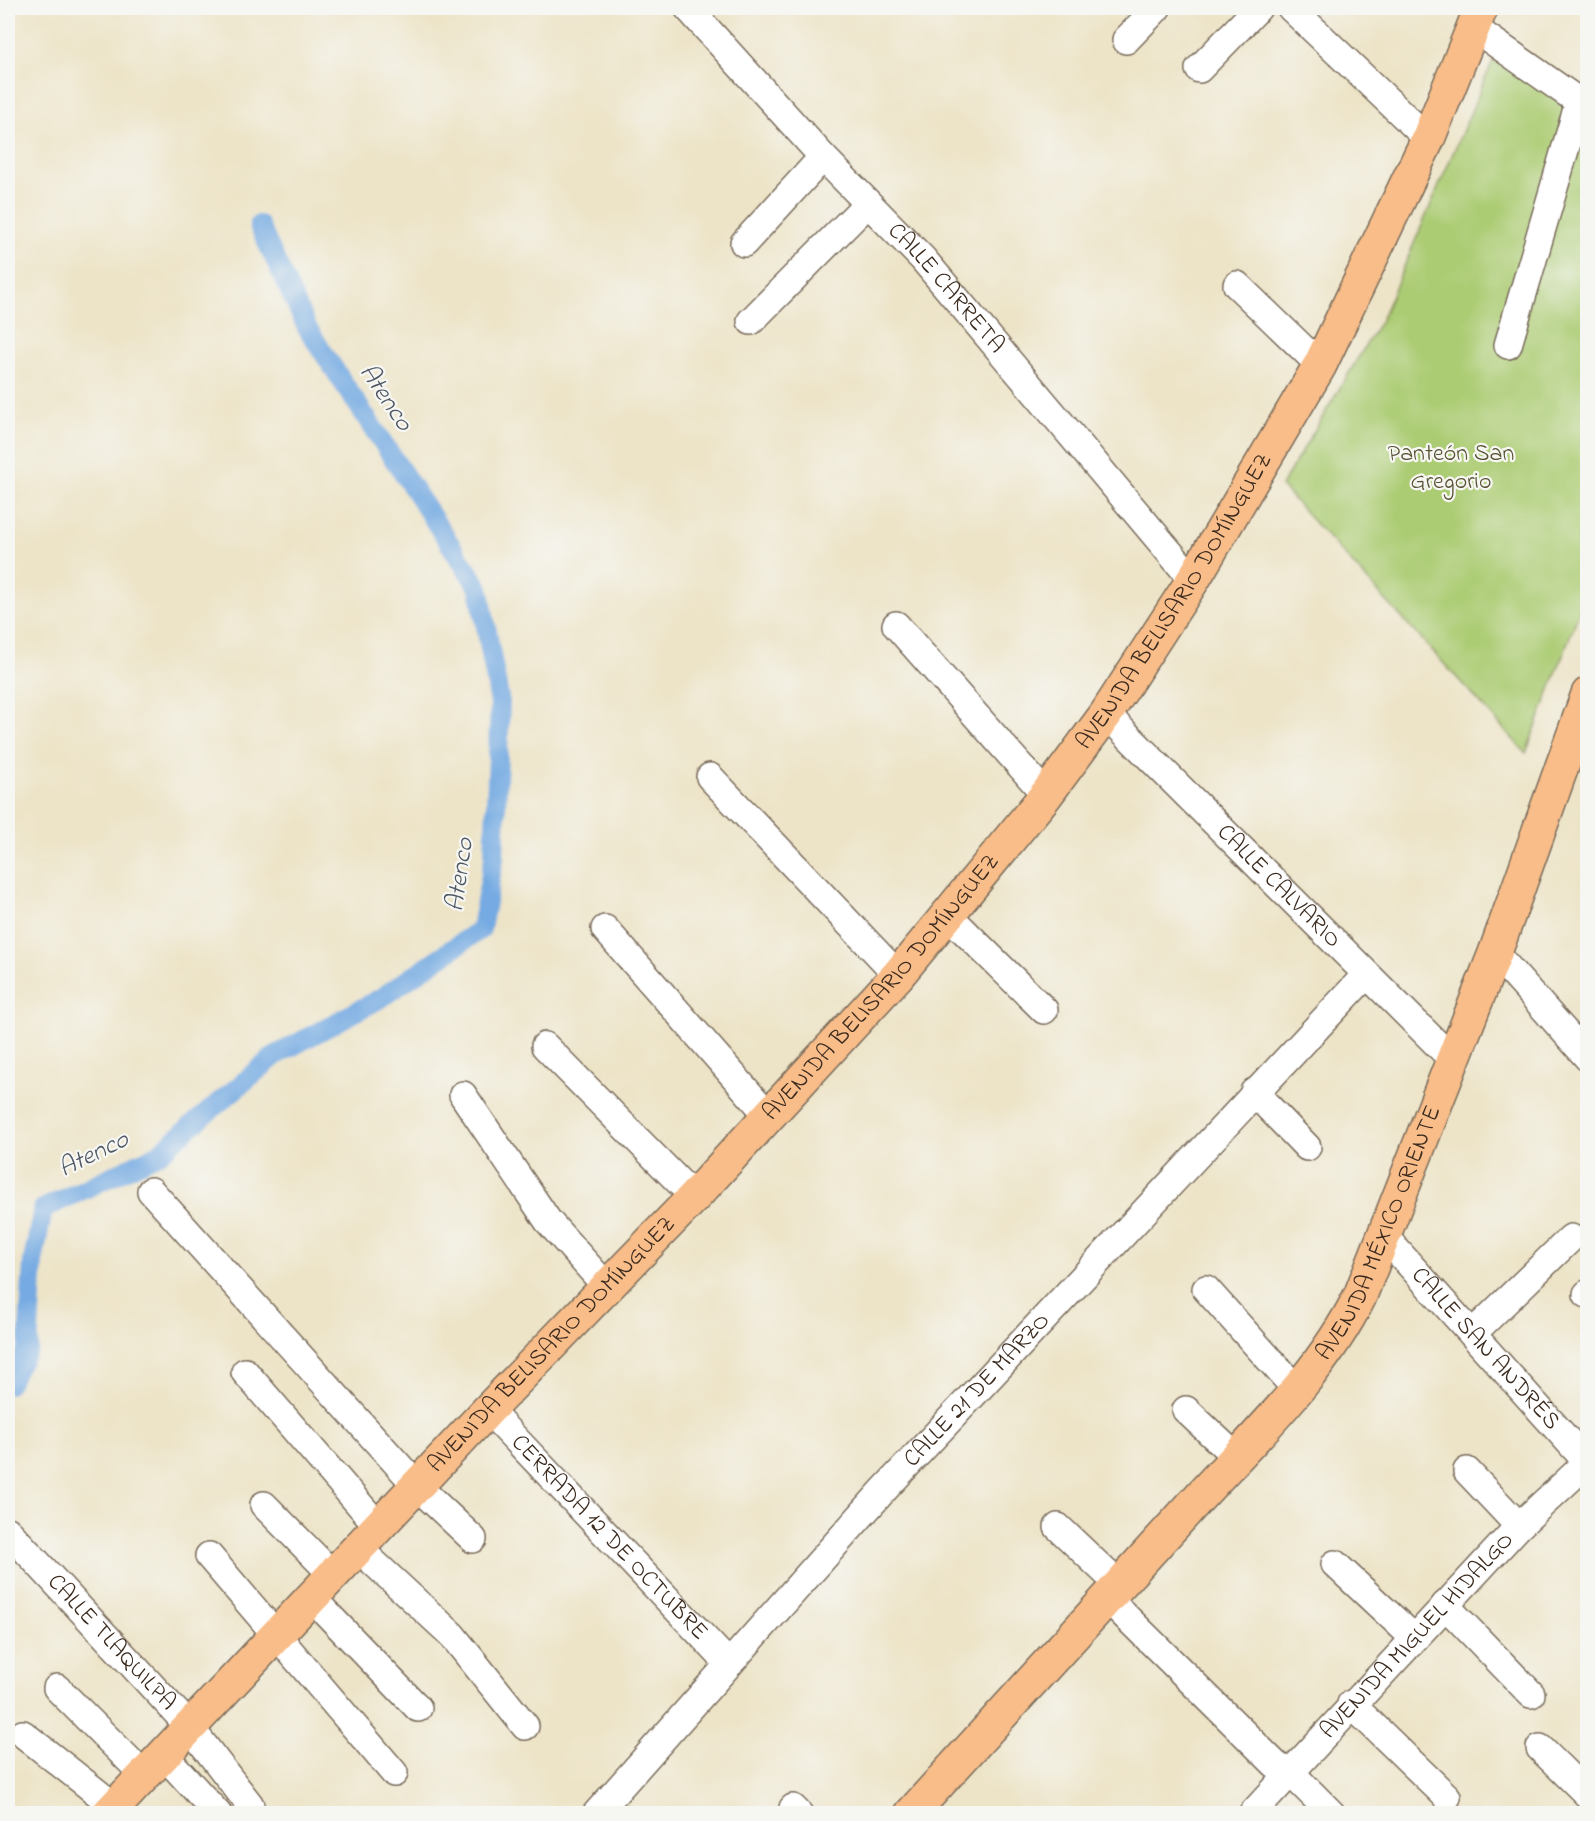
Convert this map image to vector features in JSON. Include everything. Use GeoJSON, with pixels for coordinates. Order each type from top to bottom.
{"type":"FeatureCollection","features":[{"type":"Feature","properties":{"kind":"main road","name":"AVENIDA BELISARIO DOMÍNGUEZ"},"geometry":{"type":"LineString","coordinates":[[111,1810],[488,1410],[694,1197],[898,975],[949,916],[1046,795],[1106,714],[1193,580],[1320,365],[1428,139],[1478,18]]}},
{"type":"Feature","properties":{"kind":"main road","name":"AVENIDA MÉXICO ORIENTE"},"geometry":{"type":"LineString","coordinates":[[911,1814],[1236,1457],[1296,1389],[1347,1323],[1360,1296],[1495,954],[1587,694]]}},
{"type":"Feature","properties":{"kind":"street","name":"CALLE CARRETA"},"geometry":{"type":"LineString","coordinates":[[688,8],[824,157],[923,260],[1193,580]]}},
{"type":"Feature","properties":{"kind":"street"},"geometry":{"type":"LineString","coordinates":[[1126,40],[1156,8]]}},
{"type":"Feature","properties":{"kind":"street"},"geometry":{"type":"LineString","coordinates":[[1199,69],[1258,8]]}},
{"type":"Feature","properties":{"kind":"street"},"geometry":{"type":"LineString","coordinates":[[1291,8],[1428,139]]}},
{"type":"Feature","properties":{"kind":"street"},"geometry":{"type":"LineString","coordinates":[[1478,18],[1583,105],[1508,345]]}},
{"type":"Feature","properties":{"kind":"street"},"geometry":{"type":"LineString","coordinates":[[744,243],[824,157]]}},
{"type":"Feature","properties":{"kind":"street"},"geometry":{"type":"LineString","coordinates":[[751,321],[868,203]]}},
{"type":"Feature","properties":{"kind":"street"},"geometry":{"type":"LineString","coordinates":[[1237,285],[1320,365]]}},
{"type":"Feature","properties":{"kind":"street"},"geometry":{"type":"LineString","coordinates":[[896,625],[1046,795]]}},
{"type":"Feature","properties":{"kind":"street","name":"CALLE CALVARIO"},"geometry":{"type":"LineString","coordinates":[[1106,714],[1452,1059]]}},
{"type":"Feature","properties":{"kind":"street"},"geometry":{"type":"LineString","coordinates":[[710,777],[898,975]]}},
{"type":"Feature","properties":{"kind":"street"},"geometry":{"type":"LineString","coordinates":[[949,916],[1044,1010]]}},
{"type":"Feature","properties":{"kind":"street"},"geometry":{"type":"LineString","coordinates":[[605,929],[768,1115]]}},
{"type":"Feature","properties":{"kind":"street"},"geometry":{"type":"LineString","coordinates":[[1495,954],[1587,1058]]}},
{"type":"Feature","properties":{"kind":"street","name":"CALLE 21 DE MARZO"},"geometry":{"type":"LineString","coordinates":[[596,1814],[881,1493],[1366,975]]}},
{"type":"Feature","properties":{"kind":"street"},"geometry":{"type":"LineString","coordinates":[[545,1046],[694,1197]]}},
{"type":"Feature","properties":{"kind":"street"},"geometry":{"type":"LineString","coordinates":[[1254,1092],[1307,1147]]}},
{"type":"Feature","properties":{"kind":"street"},"geometry":{"type":"LineString","coordinates":[[462,1095],[548,1221],[606,1287]]}},
{"type":"Feature","properties":{"kind":"street"},"geometry":{"type":"LineString","coordinates":[[151,1191],[417,1486],[473,1539]]}},
{"type":"Feature","properties":{"kind":"street","name":"CALLE SAN ANDRÉS"},"geometry":{"type":"LineString","coordinates":[[1383,1234],[1587,1462]]}},
{"type":"Feature","properties":{"kind":"street"},"geometry":{"type":"LineString","coordinates":[[1473,1333],[1570,1238]]}},
{"type":"Feature","properties":{"kind":"street"},"geometry":{"type":"LineString","coordinates":[[1206,1289],[1296,1389]]}},
{"type":"Feature","properties":{"kind":"street"},"geometry":{"type":"LineString","coordinates":[[244,1372],[368,1537],[452,1635],[525,1726]]}},
{"type":"Feature","properties":{"kind":"street","name":"CERRADA 12 DE OCTUBRE"},"geometry":{"type":"LineString","coordinates":[[488,1410],[729,1664]]}},
{"type":"Feature","properties":{"kind":"street"},"geometry":{"type":"LineString","coordinates":[[1186,1410],[1236,1457]]}},
{"type":"Feature","properties":{"kind":"street","name":"AVENIDA MIGUEL HIDALGO"},"geometry":{"type":"LineString","coordinates":[[1252,1814],[1351,1704],[1519,1526],[1587,1462]]}},
{"type":"Feature","properties":{"kind":"street"},"geometry":{"type":"LineString","coordinates":[[1467,1471],[1519,1526]]}},
{"type":"Feature","properties":{"kind":"street"},"geometry":{"type":"LineString","coordinates":[[264,1505],[321,1586],[418,1708]]}},
{"type":"Feature","properties":{"kind":"street"},"geometry":{"type":"LineString","coordinates":[[1058,1527],[1114,1592],[1275,1764],[1290,1774],[1332,1814]]}},
{"type":"Feature","properties":{"kind":"street","name":"CALLE TLAQUILPA"},"geometry":{"type":"LineString","coordinates":[[8,1531],[189,1726],[250,1805]]}},
{"type":"Feature","properties":{"kind":"street"},"geometry":{"type":"LineString","coordinates":[[209,1556],[394,1773]]}},
{"type":"Feature","properties":{"kind":"street"},"geometry":{"type":"LineString","coordinates":[[1335,1564],[1414,1638]]}},
{"type":"Feature","properties":{"kind":"street"},"geometry":{"type":"LineString","coordinates":[[1445,1605],[1531,1694]]}},
{"type":"Feature","properties":{"kind":"street"},"geometry":{"type":"LineString","coordinates":[[57,1688],[218,1814]]}},
{"type":"Feature","properties":{"kind":"street"},"geometry":{"type":"LineString","coordinates":[[1351,1704],[1447,1797]]}},
{"type":"Feature","properties":{"kind":"street"},"geometry":{"type":"LineString","coordinates":[[23,1734],[111,1810]]}},
{"type":"Feature","properties":{"kind":"street"},"geometry":{"type":"LineString","coordinates":[[1540,1748],[1587,1795]]}},
{"type":"Feature","properties":{"kind":"green space","name":"Panteón San Gregorio"},"geometry":{"type":"Polygon","coordinates":[[[1495,56],[1588,123],[1587,591],[1526,753],[1281,486],[1381,320],[1495,56]]]}},
{"type":"Feature","properties":{"kind":"waterway","name":"Atenco"},"geometry":{"type":"LineString","coordinates":[[8,1384],[28,1349],[33,1261],[43,1209],[158,1154],[276,1055],[381,998],[481,929],[494,858],[500,703],[479,588],[307,328],[259,225]]}}]}
